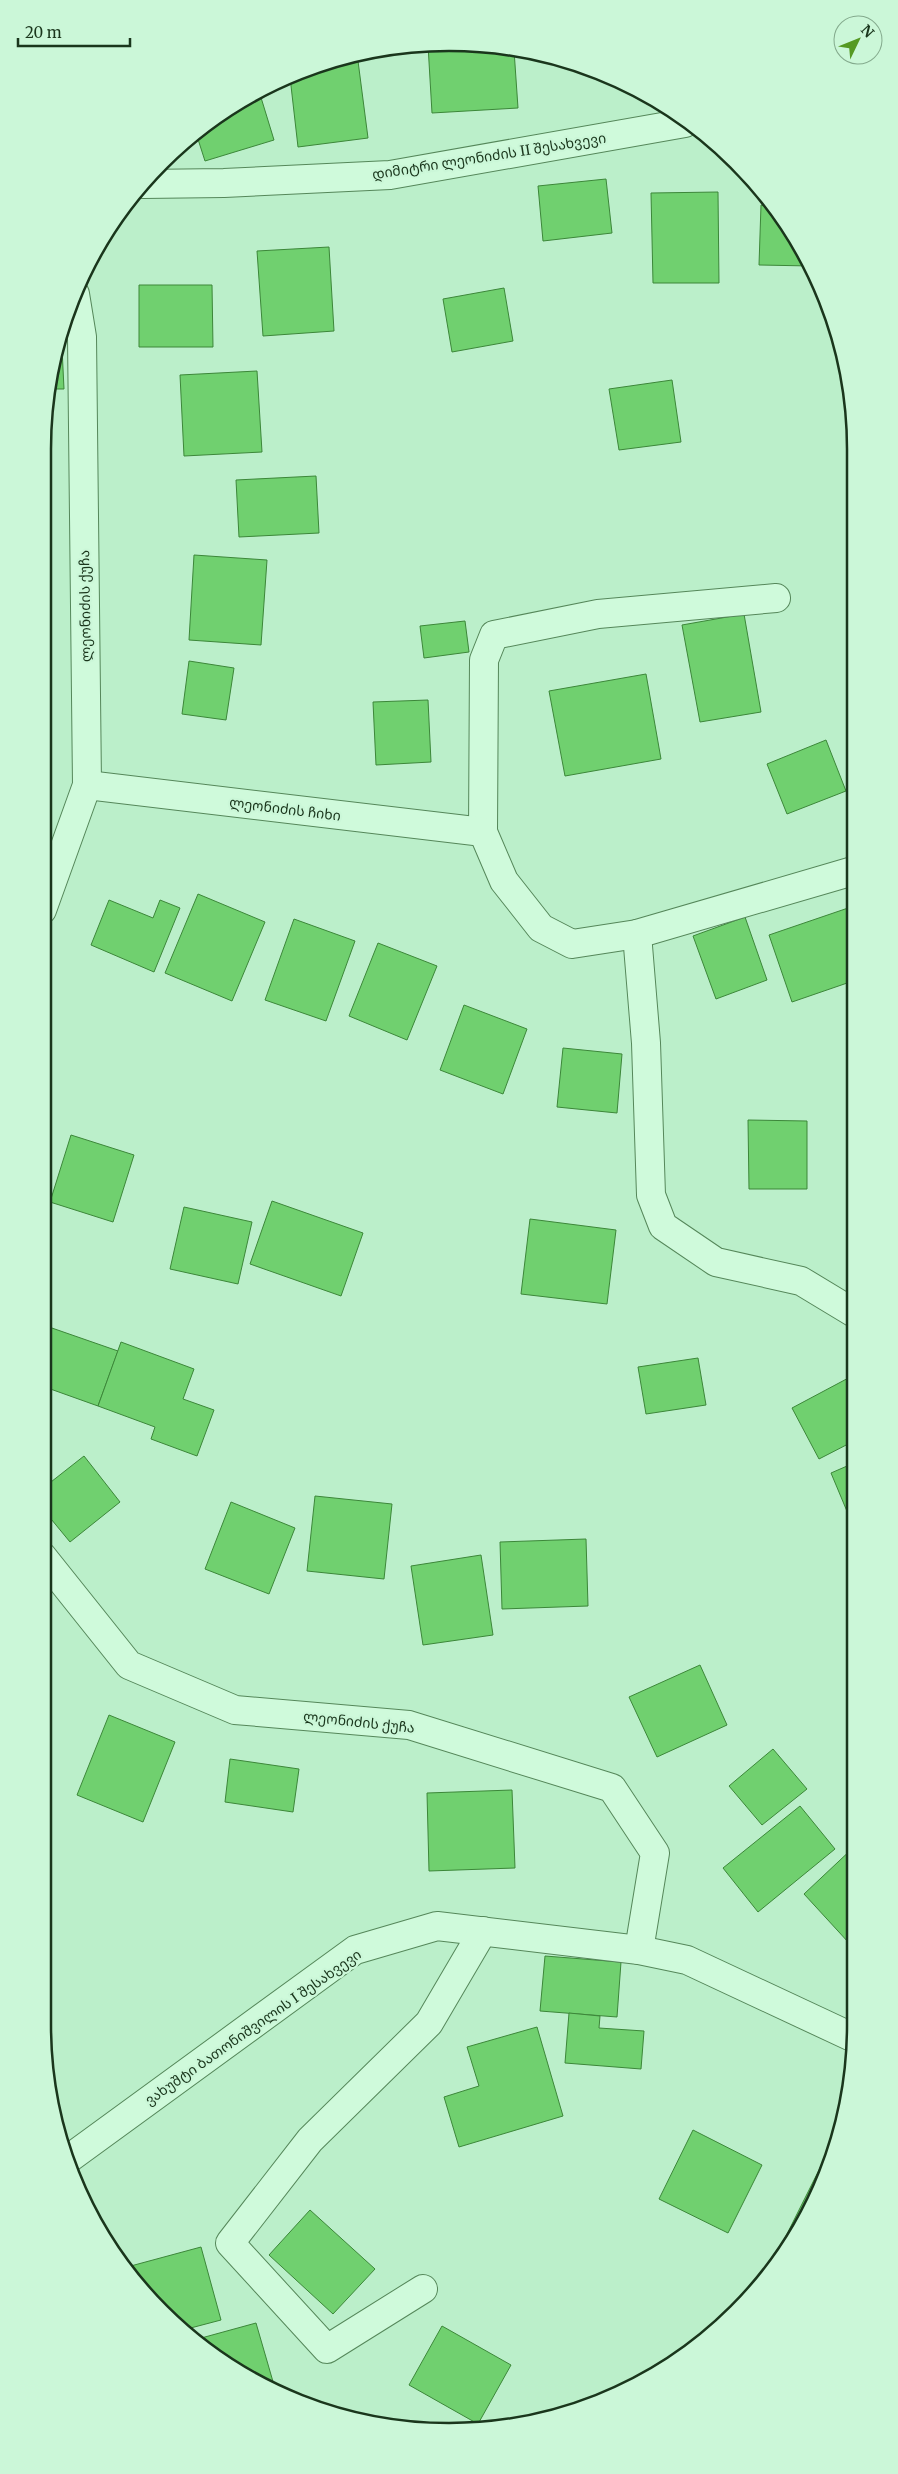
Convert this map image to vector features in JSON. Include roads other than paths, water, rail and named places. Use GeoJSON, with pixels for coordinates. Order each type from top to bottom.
{"type":"FeatureCollection","features":[{"type":"Feature","properties":{"kind":"street","name":"დიმიტრი ლეონიძის II შესახვევი"},"geometry":{"type":"LineString","coordinates":[[153,184],[224,183],[390,175],[680,125]]}},
{"type":"Feature","properties":{"kind":"street","name":"ლეონიძის ქუჩა"},"geometry":{"type":"LineString","coordinates":[[51,885],[87,785],[82,337],[77,308]]}},
{"type":"Feature","properties":{"kind":"street"},"geometry":{"type":"LineString","coordinates":[[776,598],[598,614],[494,635],[484,660],[483,832],[504,880],[541,928],[572,944],[637,934],[847,873]]}},
{"type":"Feature","properties":{"kind":"street","name":"ლეონიძის ჩიხი"},"geometry":{"type":"LineString","coordinates":[[87,785],[483,832]]}},
{"type":"Feature","properties":{"kind":"street"},"geometry":{"type":"LineString","coordinates":[[637,934],[646,1043],[651,1195],[663,1226],[716,1262],[801,1281],[847,1309]]}},
{"type":"Feature","properties":{"kind":"street","name":"ლეონიძის ქუჩა"},"geometry":{"type":"LineString","coordinates":[[51,1567],[129,1665],[235,1710],[409,1725],[612,1788],[656,1853],[639,1950]]}},
{"type":"Feature","properties":{"kind":"street","name":"ვახუშტი ბათონიშვილის I შესახვევი"},"geometry":{"type":"LineString","coordinates":[[73,2156],[356,1950],[437,1926],[639,1950],[687,1960],[847,2035]]}},
{"type":"Feature","properties":{"kind":"street"},"geometry":{"type":"LineString","coordinates":[[423,2289],[327,2349],[230,2243],[310,2140],[429,2023],[483,1931]]}}]}
